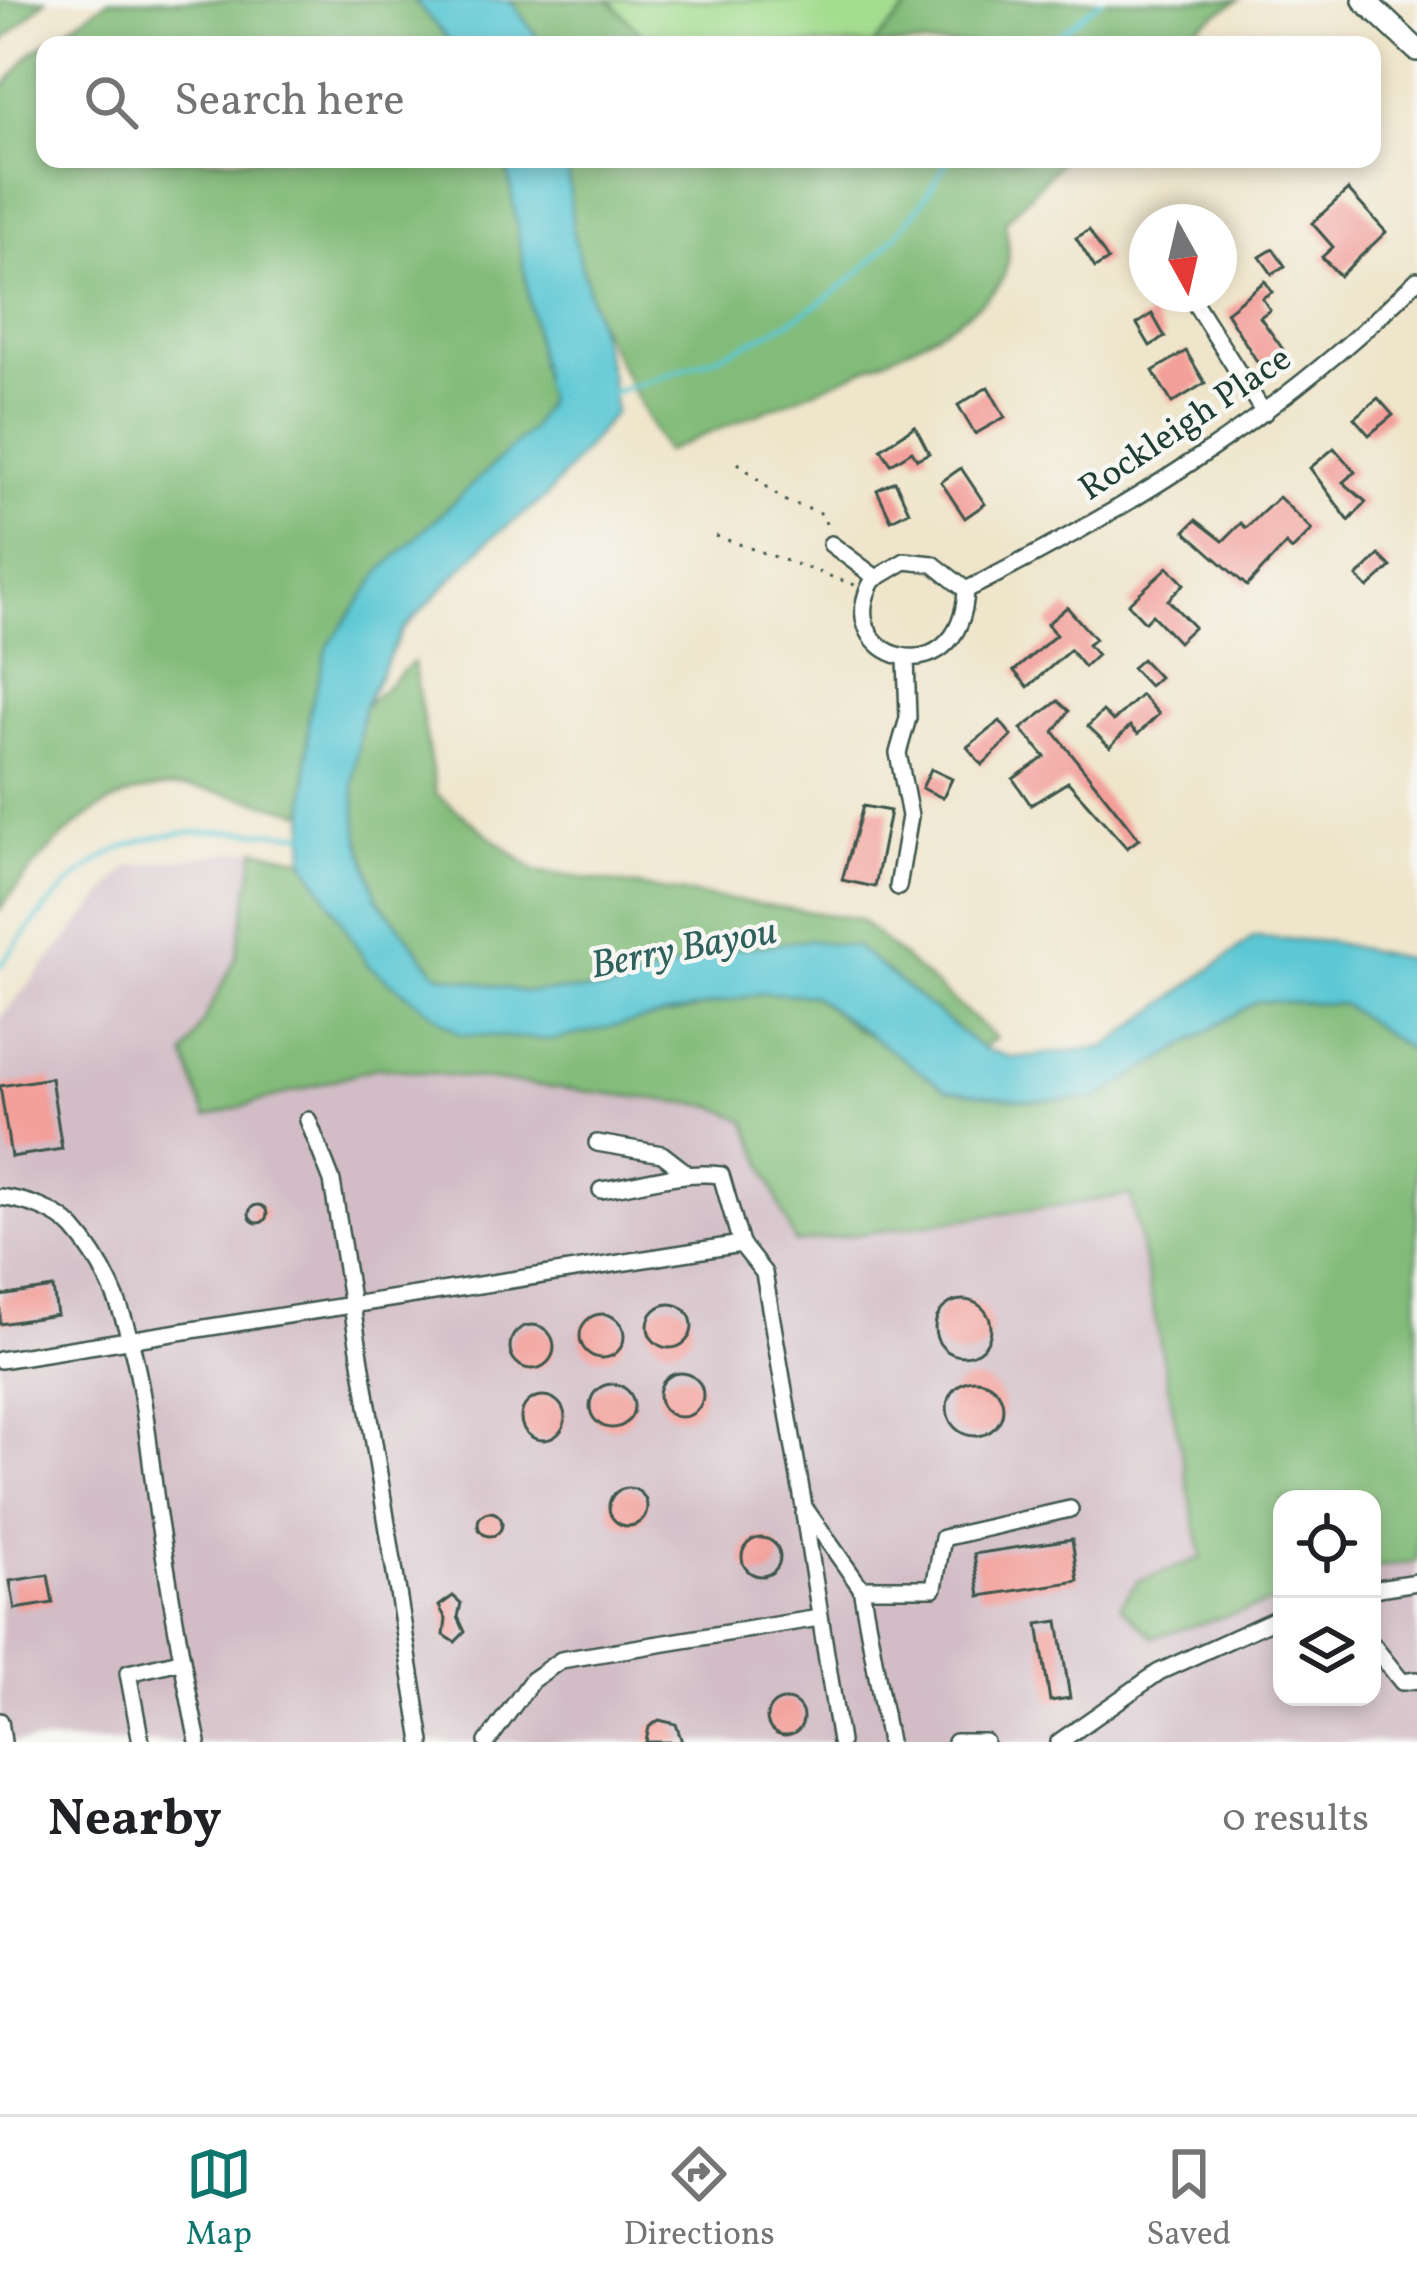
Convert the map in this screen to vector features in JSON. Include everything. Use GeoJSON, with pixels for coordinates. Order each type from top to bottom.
{"type":"FeatureCollection","features":[{"type":"Feature","properties":{"kind":"main road"},"geometry":{"type":"LineString","coordinates":[[1364,0],[1417,50]]}},
{"type":"Feature","properties":{"kind":"street","name":"Rockleigh Place"},"geometry":{"type":"LineString","coordinates":[[966,590],[1119,512],[1264,413],[1338,356],[1417,280]]}},
{"type":"Feature","properties":{"kind":"street"},"geometry":{"type":"LineString","coordinates":[[1200,312],[1264,413]]}},
{"type":"Feature","properties":{"kind":"street"},"geometry":{"type":"LineString","coordinates":[[831,544],[872,583]]}},
{"type":"Feature","properties":{"kind":"street"},"geometry":{"type":"LineString","coordinates":[[924,561],[966,590],[947,645],[931,656],[906,658],[888,652],[866,628],[863,607],[872,583],[896,563],[924,561]]}},
{"type":"Feature","properties":{"kind":"street"},"geometry":{"type":"LineString","coordinates":[[898,887],[910,816],[898,753],[908,718],[906,658]]}},
{"type":"Feature","properties":{"kind":"street"},"geometry":{"type":"LineString","coordinates":[[308,1120],[332,1181],[355,1304],[422,1742]]}},
{"type":"Feature","properties":{"kind":"street"},"geometry":{"type":"LineString","coordinates":[[598,1143],[662,1154],[684,1171],[721,1175],[740,1244],[764,1273],[840,1742]]}},
{"type":"Feature","properties":{"kind":"street"},"geometry":{"type":"LineString","coordinates":[[601,1190],[668,1179],[684,1171]]}},
{"type":"Feature","properties":{"kind":"street"},"geometry":{"type":"LineString","coordinates":[[0,1197],[26,1200],[72,1226],[106,1278],[132,1340],[180,1661],[198,1742]]}},
{"type":"Feature","properties":{"kind":"street"},"geometry":{"type":"LineString","coordinates":[[0,1360],[740,1244]]}},
{"type":"Feature","properties":{"kind":"street"},"geometry":{"type":"LineString","coordinates":[[803,1507],[861,1588],[889,1742]]}},
{"type":"Feature","properties":{"kind":"street"},"geometry":{"type":"LineString","coordinates":[[861,1588],[934,1588],[944,1538],[1070,1509]]}},
{"type":"Feature","properties":{"kind":"street"},"geometry":{"type":"LineString","coordinates":[[1381,1588],[1417,1582]]}},
{"type":"Feature","properties":{"kind":"street"},"geometry":{"type":"LineString","coordinates":[[487,1742],[532,1680],[561,1660],[819,1618]]}},
{"type":"Feature","properties":{"kind":"street"},"geometry":{"type":"LineString","coordinates":[[1059,1742],[1160,1672],[1273,1620]]}},
{"type":"Feature","properties":{"kind":"street"},"geometry":{"type":"LineString","coordinates":[[1381,1656],[1402,1682],[1417,1680]]}},
{"type":"Feature","properties":{"kind":"street"},"geometry":{"type":"LineString","coordinates":[[141,1742],[128,1673],[180,1661]]}},
{"type":"Feature","properties":{"kind":"street"},"geometry":{"type":"LineString","coordinates":[[0,1720],[3,1742]]}},
{"type":"Feature","properties":{"kind":"street"},"geometry":{"type":"LineString","coordinates":[[955,1742],[985,1742]]}},
{"type":"Feature","properties":{"kind":"path"},"geometry":{"type":"LineString","coordinates":[[738,463],[783,500],[823,514],[831,544]]}},
{"type":"Feature","properties":{"kind":"path"},"geometry":{"type":"LineString","coordinates":[[716,536],[872,583]]}},
{"type":"Feature","properties":{"kind":"shaded area"},"geometry":{"type":"Polygon","coordinates":[[[256,849],[304,859],[330,908],[947,1090],[1417,1055],[1417,1742],[0,1742],[0,1018],[128,867],[256,849]]]}},
{"type":"Feature","properties":{"kind":"green space"},"geometry":{"type":"Polygon","coordinates":[[[0,0],[46,0],[0,44],[0,0]]]}},
{"type":"Feature","properties":{"kind":"green space"},"geometry":{"type":"Polygon","coordinates":[[[109,0],[414,0],[445,36],[56,36],[109,0]]]}},
{"type":"Feature","properties":{"kind":"green space"},"geometry":{"type":"Polygon","coordinates":[[[510,0],[609,0],[643,36],[536,36],[510,0]]]}},
{"type":"Feature","properties":{"kind":"green space"},"geometry":{"type":"Polygon","coordinates":[[[609,0],[916,0],[882,36],[643,36],[609,0]]]}},
{"type":"Feature","properties":{"kind":"green space"},"geometry":{"type":"Polygon","coordinates":[[[916,0],[1239,0],[1181,36],[882,36],[916,0]]]}},
{"type":"Feature","properties":{"kind":"green space"},"geometry":{"type":"Polygon","coordinates":[[[36,50],[36,168],[507,168],[546,402],[531,429],[383,569],[309,713],[305,813],[193,788],[149,789],[122,797],[75,826],[0,909],[0,92],[36,50]]]}},
{"type":"Feature","properties":{"kind":"green space"},"geometry":{"type":"Polygon","coordinates":[[[568,168],[1055,168],[1005,222],[1008,250],[1003,277],[982,301],[947,327],[849,376],[665,452],[596,319],[573,234],[568,168]]]}},
{"type":"Feature","properties":{"kind":"green space"},"geometry":{"type":"Polygon","coordinates":[[[413,662],[436,794],[535,871],[859,919],[996,1038],[981,1048],[856,947],[725,950],[607,990],[524,992],[437,974],[377,898],[359,838],[353,782],[363,708],[413,662]]]}},
{"type":"Feature","properties":{"kind":"green space"},"geometry":{"type":"Polygon","coordinates":[[[256,849],[304,859],[368,965],[460,1034],[672,1014],[762,993],[812,995],[857,1030],[1028,1101],[1096,1099],[1257,1001],[1342,1004],[1417,1055],[1417,1561],[1381,1567],[1381,1490],[1273,1490],[1273,1603],[1153,1637],[1120,1605],[1138,1581],[1202,1558],[1131,1195],[795,1243],[746,1121],[714,1106],[378,1067],[206,1117],[185,1056],[236,958],[256,849]]]}},
{"type":"Feature","properties":{"kind":"water"},"geometry":{"type":"Polygon","coordinates":[[[414,0],[510,0],[536,36],[445,36],[414,0]]]}},
{"type":"Feature","properties":{"kind":"water"},"geometry":{"type":"Polygon","coordinates":[[[507,168],[568,168],[573,234],[610,372],[615,412],[546,497],[491,538],[402,631],[363,708],[353,782],[359,838],[377,898],[437,974],[524,992],[607,990],[725,950],[808,940],[856,947],[981,1048],[1014,1058],[1106,1047],[1254,937],[1330,942],[1417,961],[1417,1055],[1342,1004],[1257,1001],[1096,1099],[1028,1101],[947,1090],[812,995],[762,993],[554,1040],[460,1034],[368,965],[304,859],[309,713],[328,646],[383,569],[531,429],[546,402],[507,168]]]}},
{"type":"Feature","properties":{"kind":"building"},"geometry":{"type":"Polygon","coordinates":[[[1348,190],[1386,232],[1340,276],[1322,257],[1333,247],[1312,223],[1348,190]]]}},
{"type":"Feature","properties":{"kind":"building"},"geometry":{"type":"Polygon","coordinates":[[[1089,230],[1108,260],[1095,268],[1076,238],[1089,230]]]}},
{"type":"Feature","properties":{"kind":"building"},"geometry":{"type":"Polygon","coordinates":[[[1273,249],[1285,266],[1272,274],[1260,257],[1273,249]]]}},
{"type":"Feature","properties":{"kind":"building"},"geometry":{"type":"Polygon","coordinates":[[[1265,281],[1272,292],[1262,298],[1270,310],[1260,317],[1287,355],[1263,371],[1226,312],[1237,312],[1237,303],[1265,281]]]}},
{"type":"Feature","properties":{"kind":"building"},"geometry":{"type":"Polygon","coordinates":[[[1152,314],[1165,337],[1150,346],[1137,324],[1152,314]]]}},
{"type":"Feature","properties":{"kind":"building"},"geometry":{"type":"Polygon","coordinates":[[[1186,351],[1205,383],[1172,403],[1153,371],[1186,351]]]}},
{"type":"Feature","properties":{"kind":"building"},"geometry":{"type":"Polygon","coordinates":[[[988,387],[1005,417],[975,434],[958,405],[988,387]]]}},
{"type":"Feature","properties":{"kind":"building"},"geometry":{"type":"Polygon","coordinates":[[[1378,398],[1393,415],[1369,435],[1354,418],[1378,398]]]}},
{"type":"Feature","properties":{"kind":"building"},"geometry":{"type":"Polygon","coordinates":[[[915,426],[929,453],[917,459],[912,451],[891,464],[881,449],[915,426]]]}},
{"type":"Feature","properties":{"kind":"building"},"geometry":{"type":"Polygon","coordinates":[[[1334,448],[1355,472],[1343,482],[1366,502],[1349,521],[1310,468],[1334,448]]]}},
{"type":"Feature","properties":{"kind":"building"},"geometry":{"type":"Polygon","coordinates":[[[961,468],[985,504],[965,518],[941,482],[961,468]]]}},
{"type":"Feature","properties":{"kind":"building"},"geometry":{"type":"Polygon","coordinates":[[[895,481],[909,511],[891,520],[877,490],[895,481]]]}},
{"type":"Feature","properties":{"kind":"building"},"geometry":{"type":"Polygon","coordinates":[[[1279,497],[1312,530],[1292,550],[1286,544],[1247,586],[1185,531],[1196,520],[1223,541],[1241,523],[1246,528],[1279,497]]]}},
{"type":"Feature","properties":{"kind":"building"},"geometry":{"type":"Polygon","coordinates":[[[1379,555],[1391,567],[1368,588],[1357,577],[1379,555]]]}},
{"type":"Feature","properties":{"kind":"building"},"geometry":{"type":"Polygon","coordinates":[[[1168,567],[1184,584],[1168,600],[1194,627],[1178,642],[1152,615],[1145,622],[1128,604],[1168,567]]]}},
{"type":"Feature","properties":{"kind":"building"},"geometry":{"type":"Polygon","coordinates":[[[1067,607],[1095,639],[1088,645],[1097,655],[1084,667],[1070,650],[1028,687],[1014,671],[1056,635],[1047,624],[1067,607]]]}},
{"type":"Feature","properties":{"kind":"building"},"geometry":{"type":"Polygon","coordinates":[[[1142,659],[1159,677],[1149,686],[1132,668],[1142,659]]]}},
{"type":"Feature","properties":{"kind":"building"},"geometry":{"type":"Polygon","coordinates":[[[1141,695],[1159,714],[1138,734],[1130,726],[1110,747],[1088,726],[1103,711],[1113,721],[1141,695]]]}},
{"type":"Feature","properties":{"kind":"building"},"geometry":{"type":"Polygon","coordinates":[[[1058,701],[1069,711],[1054,732],[1139,839],[1127,848],[1068,782],[1031,805],[1013,779],[1045,757],[1021,729],[1058,701]]]}},
{"type":"Feature","properties":{"kind":"building"},"geometry":{"type":"Polygon","coordinates":[[[1000,721],[1012,736],[982,765],[967,747],[1000,721]]]}},
{"type":"Feature","properties":{"kind":"building"},"geometry":{"type":"Polygon","coordinates":[[[931,769],[952,779],[943,798],[922,788],[931,769]]]}},
{"type":"Feature","properties":{"kind":"building"},"geometry":{"type":"Polygon","coordinates":[[[863,806],[890,811],[875,887],[842,880],[863,806]]]}},
{"type":"Feature","properties":{"kind":"building"},"geometry":{"type":"Polygon","coordinates":[[[51,1078],[62,1149],[11,1157],[0,1086],[51,1078]]]}},
{"type":"Feature","properties":{"kind":"building"},"geometry":{"type":"Polygon","coordinates":[[[258,1205],[267,1214],[258,1223],[249,1214],[258,1205]]]}},
{"type":"Feature","properties":{"kind":"building"},"geometry":{"type":"Polygon","coordinates":[[[53,1288],[57,1315],[0,1324],[0,1296],[53,1288]]]}},
{"type":"Feature","properties":{"kind":"building"},"geometry":{"type":"Polygon","coordinates":[[[963,1300],[983,1308],[991,1328],[983,1348],[963,1356],[943,1348],[935,1328],[943,1308],[963,1300]]]}},
{"type":"Feature","properties":{"kind":"building"},"geometry":{"type":"Polygon","coordinates":[[[670,1304],[686,1310],[692,1326],[686,1342],[670,1348],[654,1342],[648,1326],[654,1310],[670,1304]]]}},
{"type":"Feature","properties":{"kind":"building"},"geometry":{"type":"Polygon","coordinates":[[[602,1314],[618,1320],[624,1336],[618,1352],[602,1358],[586,1352],[580,1336],[586,1320],[602,1314]]]}},
{"type":"Feature","properties":{"kind":"building"},"geometry":{"type":"Polygon","coordinates":[[[532,1325],[548,1331],[554,1347],[548,1363],[532,1369],[516,1363],[510,1347],[516,1331],[532,1325]]]}},
{"type":"Feature","properties":{"kind":"building"},"geometry":{"type":"Polygon","coordinates":[[[681,1373],[697,1379],[703,1395],[697,1411],[681,1417],[665,1411],[659,1395],[665,1379],[681,1373]]]}},
{"type":"Feature","properties":{"kind":"building"},"geometry":{"type":"Polygon","coordinates":[[[975,1380],[995,1388],[1003,1408],[995,1428],[975,1436],[955,1428],[947,1408],[955,1388],[975,1380]]]}},
{"type":"Feature","properties":{"kind":"building"},"geometry":{"type":"Polygon","coordinates":[[[612,1384],[628,1390],[634,1406],[628,1422],[612,1428],[596,1422],[590,1406],[596,1390],[612,1384]]]}},
{"type":"Feature","properties":{"kind":"building"},"geometry":{"type":"Polygon","coordinates":[[[543,1396],[559,1402],[565,1418],[559,1434],[543,1440],[527,1434],[521,1418],[527,1402],[543,1396]]]}},
{"type":"Feature","properties":{"kind":"building"},"geometry":{"type":"Polygon","coordinates":[[[628,1488],[641,1494],[647,1507],[641,1520],[628,1526],[615,1520],[609,1507],[615,1494],[628,1488]]]}},
{"type":"Feature","properties":{"kind":"building"},"geometry":{"type":"Polygon","coordinates":[[[490,1512],[502,1524],[490,1536],[478,1524],[490,1512]]]}},
{"type":"Feature","properties":{"kind":"building"},"geometry":{"type":"Polygon","coordinates":[[[761,1538],[774,1544],[780,1557],[774,1570],[761,1576],[748,1570],[742,1557],[748,1544],[761,1538]]]}},
{"type":"Feature","properties":{"kind":"building"},"geometry":{"type":"Polygon","coordinates":[[[1072,1539],[1078,1581],[980,1596],[974,1554],[1072,1539]]]}},
{"type":"Feature","properties":{"kind":"building"},"geometry":{"type":"Polygon","coordinates":[[[48,1575],[53,1603],[15,1609],[10,1581],[48,1575]]]}},
{"type":"Feature","properties":{"kind":"building"},"geometry":{"type":"Polygon","coordinates":[[[453,1596],[461,1603],[458,1617],[465,1632],[455,1642],[444,1635],[446,1619],[439,1606],[453,1596]]]}},
{"type":"Feature","properties":{"kind":"building"},"geometry":{"type":"Polygon","coordinates":[[[1058,1621],[1070,1698],[1050,1701],[1038,1624],[1058,1621]]]}},
{"type":"Feature","properties":{"kind":"building"},"geometry":{"type":"Polygon","coordinates":[[[785,1700],[797,1706],[803,1718],[797,1730],[785,1736],[773,1730],[767,1718],[773,1706],[785,1700]]]}},
{"type":"Feature","properties":{"kind":"building"},"geometry":{"type":"Polygon","coordinates":[[[659,1720],[676,1724],[682,1742],[646,1742],[649,1727],[659,1720]]]}},
{"type":"Feature","properties":{"kind":"waterway"},"geometry":{"type":"LineString","coordinates":[[1057,36],[1101,0]]}},
{"type":"Feature","properties":{"kind":"waterway"},"geometry":{"type":"LineString","coordinates":[[607,394],[711,359],[804,313],[884,249],[942,168]]}},
{"type":"Feature","properties":{"kind":"waterway"},"geometry":{"type":"LineString","coordinates":[[0,966],[67,886],[98,861],[129,845],[203,832],[306,834]]}},
{"type":"Feature","properties":{"kind":"water label","name":"Berry Bayou"},"geometry":{"type":"Point","coordinates":[684,950]}}]}
